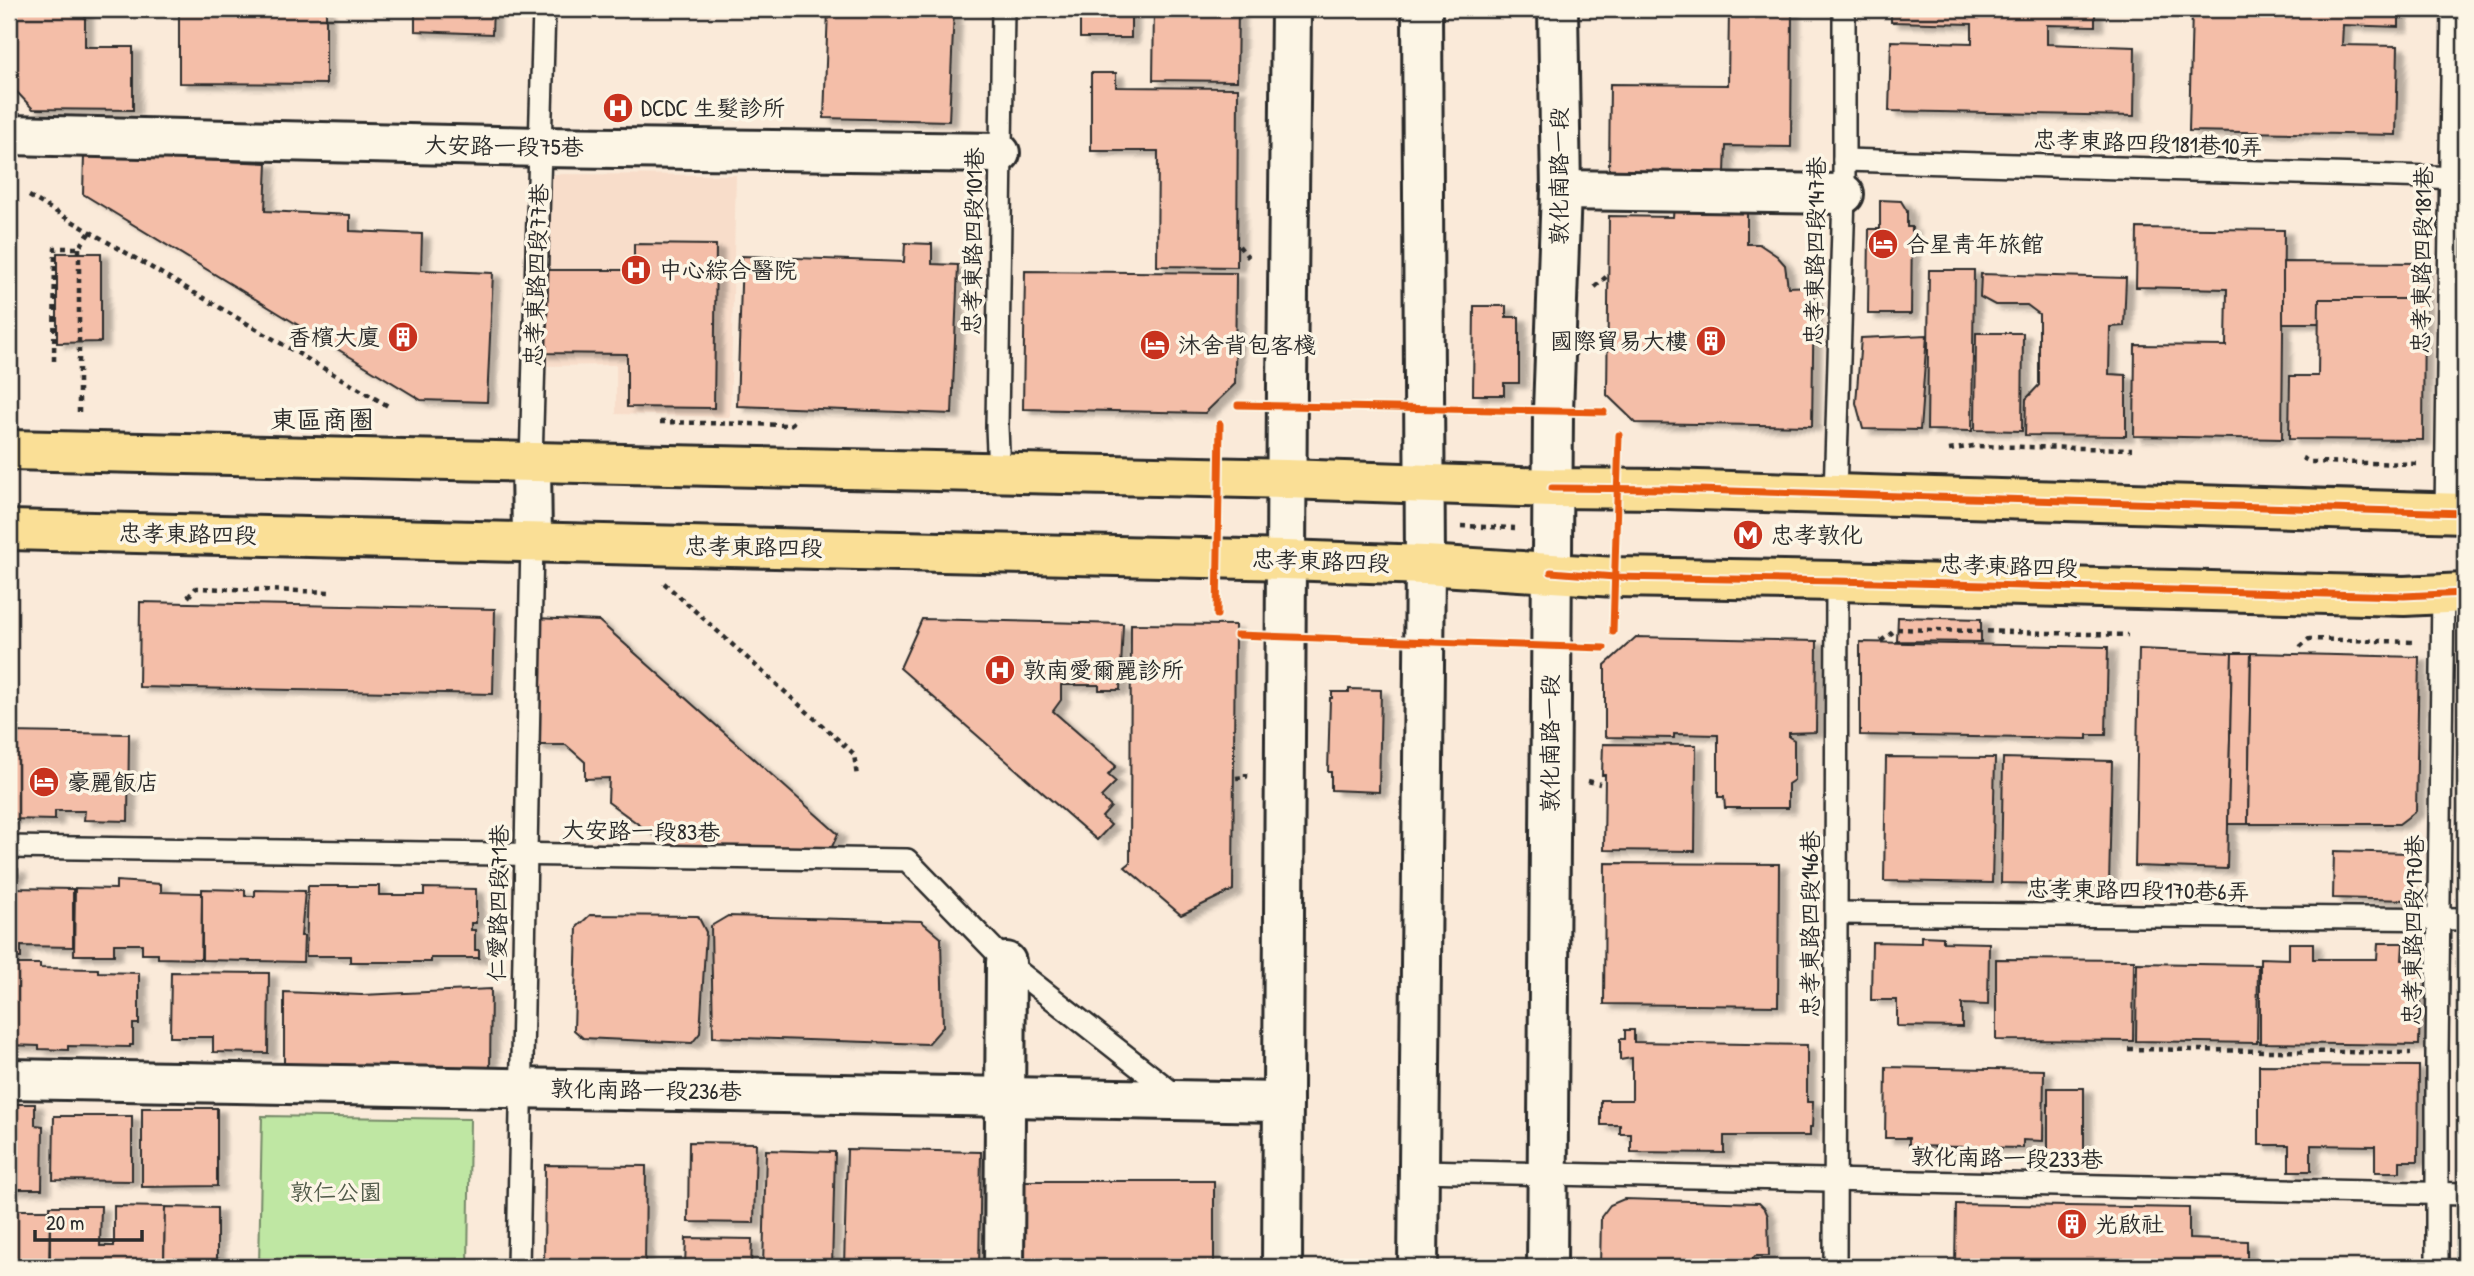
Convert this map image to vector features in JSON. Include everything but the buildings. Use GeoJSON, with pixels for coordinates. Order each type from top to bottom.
{"type":"FeatureCollection","features":[{"type":"Feature","properties":{"kind":"main road"},"geometry":{"type":"LineString","coordinates":[[1282,1267],[1291,9]]}},
{"type":"Feature","properties":{"kind":"main road"},"geometry":{"type":"LineString","coordinates":[[1418,1267],[1425,484],[1407,408],[1423,9]]}},
{"type":"Feature","properties":{"kind":"main road","name":"敦化南路一段"},"geometry":{"type":"LineString","coordinates":[[1547,1267],[1538,645],[1551,572],[1552,488],[1540,411],[1561,190],[1558,9]]}},
{"type":"Feature","properties":{"kind":"main road","name":"大安路一段75巷"},"geometry":{"type":"LineString","coordinates":[[9,135],[540,147],[1000,153]]}},
{"type":"Feature","properties":{"kind":"main road"},"geometry":{"type":"LineString","coordinates":[[1561,190],[1844,177]]}},
{"type":"Feature","properties":{"kind":"main road"},"geometry":{"type":"LineString","coordinates":[[9,450],[1286,479],[2456,513]]}},
{"type":"Feature","properties":{"kind":"main road","name":"忠孝東路四段77巷"},"geometry":{"type":"LineString","coordinates":[[531,462],[532,541]]}},
{"type":"Feature","properties":{"kind":"main road","name":"忠孝東路四段"},"geometry":{"type":"LineString","coordinates":[[9,530],[1286,560],[1425,565],[1615,577],[2404,596],[2454,593]]}},
{"type":"Feature","properties":{"kind":"main road"},"geometry":{"type":"LineString","coordinates":[[1003,1267],[1006,961]]}},
{"type":"Feature","properties":{"kind":"main road","name":"敦化南路一段236巷"},"geometry":{"type":"LineString","coordinates":[[9,1079],[1283,1102]]}},
{"type":"Feature","properties":{"kind":"lane","name":"忠孝東路四段77巷"},"geometry":{"type":"LineString","coordinates":[[531,462],[544,9]]}},
{"type":"Feature","properties":{"kind":"lane","name":"忠孝東路四段101巷"},"geometry":{"type":"LineString","coordinates":[[999,474],[997,427],[1003,9]]}},
{"type":"Feature","properties":{"kind":"lane","name":"忠孝東路四段147巷"},"geometry":{"type":"LineString","coordinates":[[1835,495],[1844,177],[1844,9]]}},
{"type":"Feature","properties":{"kind":"lane","name":"忠孝東路四段181巷"},"geometry":{"type":"LineString","coordinates":[[2453,9],[2458,178],[2456,513]]}},
{"type":"Feature","properties":{"kind":"lane","name":"忠孝東路四段181巷10弄"},"geometry":{"type":"LineString","coordinates":[[1844,177],[2458,178]]}},
{"type":"Feature","properties":{"kind":"lane","name":"仁愛路四段71巷"},"geometry":{"type":"LineString","coordinates":[[518,1267],[532,541]]}},
{"type":"Feature","properties":{"kind":"lane","name":"忠孝東路四段146巷"},"geometry":{"type":"LineString","coordinates":[[1835,1267],[1838,581]]}},
{"type":"Feature","properties":{"kind":"lane","name":"忠孝東路四段170巷"},"geometry":{"type":"LineString","coordinates":[[2437,1267],[2440,919],[2454,593]]}},
{"type":"Feature","properties":{"kind":"lane","name":"大安路一段83巷"},"geometry":{"type":"LineString","coordinates":[[9,847],[907,860],[1006,961],[1182,1100]]}},
{"type":"Feature","properties":{"kind":"lane","name":"忠孝東路四段170巷6弄"},"geometry":{"type":"LineString","coordinates":[[1836,913],[2465,919]]}},
{"type":"Feature","properties":{"kind":"lane","name":"敦化南路一段233巷"},"geometry":{"type":"LineString","coordinates":[[1419,1171],[2465,1194]]}},
{"type":"Feature","properties":{"kind":"path"},"geometry":{"type":"LineString","coordinates":[[29,196],[388,406]]}},
{"type":"Feature","properties":{"kind":"path"},"geometry":{"type":"LineString","coordinates":[[79,412],[79,248],[90,232]]}},
{"type":"Feature","properties":{"kind":"path"},"geometry":{"type":"LineString","coordinates":[[1240,246],[1249,256]]}},
{"type":"Feature","properties":{"kind":"path"},"geometry":{"type":"LineString","coordinates":[[54,361],[55,248],[79,248]]}},
{"type":"Feature","properties":{"kind":"path"},"geometry":{"type":"LineString","coordinates":[[1595,286],[1607,276]]}},
{"type":"Feature","properties":{"kind":"path"},"geometry":{"type":"LineString","coordinates":[[1287,407],[1540,411]]}},
{"type":"Feature","properties":{"kind":"path"},"geometry":{"type":"LineString","coordinates":[[660,422],[790,425],[797,419]]}},
{"type":"Feature","properties":{"kind":"path"},"geometry":{"type":"LineString","coordinates":[[1949,450],[1973,446],[2132,449]]}},
{"type":"Feature","properties":{"kind":"path"},"geometry":{"type":"LineString","coordinates":[[2302,458],[2311,462],[2428,464]]}},
{"type":"Feature","properties":{"kind":"path"},"geometry":{"type":"LineString","coordinates":[[1448,526],[1515,528]]}},
{"type":"Feature","properties":{"kind":"path"},"geometry":{"type":"LineString","coordinates":[[658,578],[854,754],[856,777]]}},
{"type":"Feature","properties":{"kind":"path"},"geometry":{"type":"LineString","coordinates":[[188,597],[196,588],[333,592]]}},
{"type":"Feature","properties":{"kind":"path"},"geometry":{"type":"LineString","coordinates":[[1881,641],[1897,629],[2128,635]]}},
{"type":"Feature","properties":{"kind":"path"},"geometry":{"type":"LineString","coordinates":[[1286,636],[1538,645]]}},
{"type":"Feature","properties":{"kind":"path"},"geometry":{"type":"LineString","coordinates":[[2300,647],[2309,639],[2424,642]]}},
{"type":"Feature","properties":{"kind":"path"},"geometry":{"type":"LineString","coordinates":[[1236,778],[1246,777]]}},
{"type":"Feature","properties":{"kind":"path"},"geometry":{"type":"LineString","coordinates":[[1587,781],[1600,784]]}},
{"type":"Feature","properties":{"kind":"path"},"geometry":{"type":"LineString","coordinates":[[2128,1049],[2437,1053]]}},
{"type":"Feature","properties":{"kind":"shaded area","name":"中心綜合醫院"},"geometry":{"type":"Polygon","coordinates":[[[541,174],[736,175],[730,417],[616,414],[616,365],[536,366],[541,174]]]}},
{"type":"Feature","properties":{"kind":"green space","name":"敦仁公園"},"geometry":{"type":"Polygon","coordinates":[[[262,1116],[470,1119],[468,1267],[259,1267],[262,1116]]]}},
{"type":"Feature","properties":{"kind":"cycle path"},"geometry":{"type":"LineString","coordinates":[[1238,405],[1604,412]]}},
{"type":"Feature","properties":{"kind":"cycle path"},"geometry":{"type":"LineString","coordinates":[[1217,615],[1220,424]]}},
{"type":"Feature","properties":{"kind":"cycle path"},"geometry":{"type":"LineString","coordinates":[[1613,632],[1619,435]]}},
{"type":"Feature","properties":{"kind":"cycle path"},"geometry":{"type":"LineString","coordinates":[[1552,488],[1666,489],[2465,513]]}},
{"type":"Feature","properties":{"kind":"cycle path"},"geometry":{"type":"LineString","coordinates":[[1551,572],[1615,577],[2404,596],[2465,593]]}},
{"type":"Feature","properties":{"kind":"cycle path"},"geometry":{"type":"LineString","coordinates":[[1237,635],[1604,648]]}},
{"type":"Feature","properties":{"kind":"place","name":"DCDC 生髮診所"},"geometry":{"type":"Point","coordinates":[618,108]}},
{"type":"Feature","properties":{"kind":"place","name":"合星青年旅館"},"geometry":{"type":"Point","coordinates":[1883,244]}},
{"type":"Feature","properties":{"kind":"place","name":"中心綜合醫院"},"geometry":{"type":"Point","coordinates":[636,270]}},
{"type":"Feature","properties":{"kind":"place","name":"香檳大廈"},"geometry":{"type":"Point","coordinates":[403,337]}},
{"type":"Feature","properties":{"kind":"place","name":"國際貿易大樓"},"geometry":{"type":"Point","coordinates":[1711,341]}},
{"type":"Feature","properties":{"kind":"place","name":"沐舍背包客棧"},"geometry":{"type":"Point","coordinates":[1155,345]}},
{"type":"Feature","properties":{"kind":"place","name":"忠孝敦化"},"geometry":{"type":"Point","coordinates":[1748,535]}},
{"type":"Feature","properties":{"kind":"place","name":"敦南愛爾麗診所"},"geometry":{"type":"Point","coordinates":[1000,670]}},
{"type":"Feature","properties":{"kind":"place","name":"豪麗飯店"},"geometry":{"type":"Point","coordinates":[44,782]}},
{"type":"Feature","properties":{"kind":"place","name":"光啟社"},"geometry":{"type":"Point","coordinates":[2072,1224]}},
{"type":"Feature","properties":{"kind":"district","name":"東區商圈"},"geometry":{"type":"Point","coordinates":[322,420]}}]}
